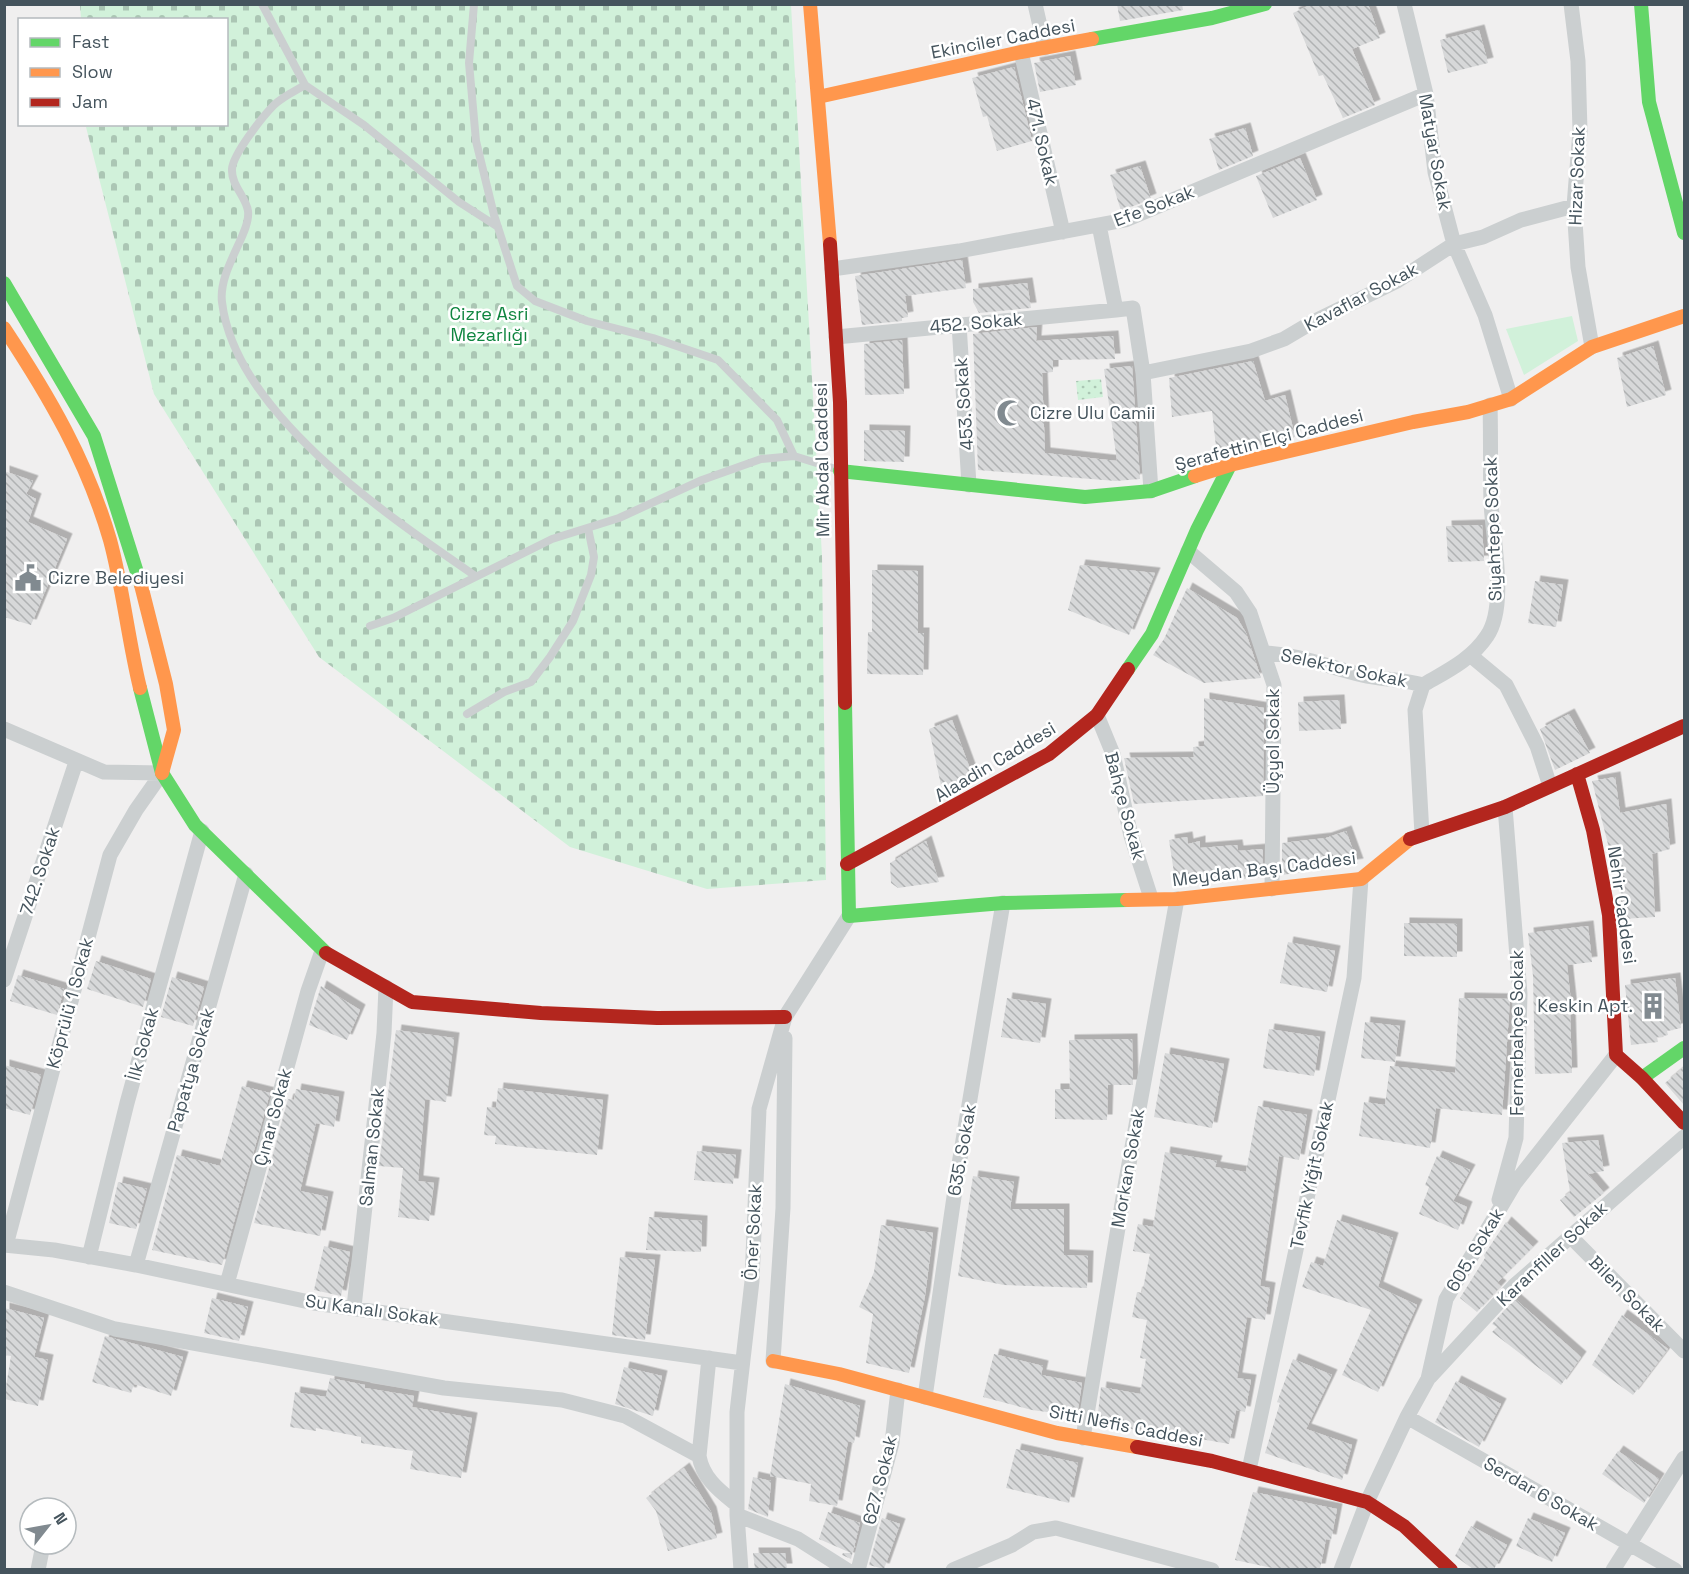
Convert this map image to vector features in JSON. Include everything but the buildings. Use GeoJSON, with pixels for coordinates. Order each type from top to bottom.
{"type":"FeatureCollection","features":[{"type":"Feature","properties":{"kind":"street","name":"Mir Abdal Caddesi"},"geometry":{"type":"LineString","coordinates":[[810,4],[836,337],[849,916]]}},
{"type":"Feature","properties":{"kind":"street"},"geometry":{"type":"LineString","coordinates":[[1035,4],[1044,48]]}},
{"type":"Feature","properties":{"kind":"street","name":"Ekinciler Caddesi"},"geometry":{"type":"LineString","coordinates":[[818,98],[1021,52],[1212,18],[1266,4]]}},
{"type":"Feature","properties":{"kind":"street","name":"Matyar Sokak"},"geometry":{"type":"LineString","coordinates":[[1404,4],[1426,94],[1435,172],[1454,244],[1485,315],[1511,399]]}},
{"type":"Feature","properties":{"kind":"street","name":"Hizar Sokak"},"geometry":{"type":"LineString","coordinates":[[1571,4],[1578,61],[1580,131],[1574,206],[1578,267],[1592,347]]}},
{"type":"Feature","properties":{"kind":"street"},"geometry":{"type":"LineString","coordinates":[[1641,4],[1649,102],[1684,233]]}},
{"type":"Feature","properties":{"kind":"street","name":"471. Sokak"},"geometry":{"type":"LineString","coordinates":[[1021,52],[1064,232]]}},
{"type":"Feature","properties":{"kind":"street","name":"Efe Sokak"},"geometry":{"type":"LineString","coordinates":[[832,269],[959,251],[1125,220],[1426,94]]}},
{"type":"Feature","properties":{"kind":"street","name":"Kavaflar Sokak"},"geometry":{"type":"LineString","coordinates":[[1143,373],[1251,351],[1284,339],[1396,281],[1454,244],[1483,237],[1521,220],[1574,206]]}},
{"type":"Feature","properties":{"kind":"street"},"geometry":{"type":"LineString","coordinates":[[1099,225],[1116,310],[1133,308],[1143,373],[1150,491]]}},
{"type":"Feature","properties":{"kind":"street"},"geometry":{"type":"LineString","coordinates":[[4,283],[37,335],[97,447],[138,575],[166,684],[174,730],[162,773]]}},
{"type":"Feature","properties":{"kind":"street","name":"452. Sokak"},"geometry":{"type":"LineString","coordinates":[[836,337],[1116,310]]}},
{"type":"Feature","properties":{"kind":"street","name":"Şerafettin Elçi Caddesi"},"geometry":{"type":"LineString","coordinates":[[840,471],[1085,497],[1150,491],[1230,465],[1511,399],[1592,347],[1684,316]]}},
{"type":"Feature","properties":{"kind":"street","name":"453. Sokak"},"geometry":{"type":"LineString","coordinates":[[959,324],[969,485]]}},
{"type":"Feature","properties":{"kind":"street"},"geometry":{"type":"LineString","coordinates":[[4,328],[48,394],[86,472],[110,541],[130,648],[162,773],[202,831],[322,951],[412,1002],[541,1013],[657,1018],[785,1017],[783,1208],[774,1361]]}},
{"type":"Feature","properties":{"kind":"street","name":"Siyahtepe Sokak"},"geometry":{"type":"LineString","coordinates":[[1423,685],[1455,669],[1470,655],[1488,635],[1497,604],[1491,501],[1490,405]]}},
{"type":"Feature","properties":{"kind":"street","name":"Alaadin Caddesi"},"geometry":{"type":"LineString","coordinates":[[847,864],[1049,754],[1097,715],[1152,634],[1188,551],[1230,465]]}},
{"type":"Feature","properties":{"kind":"street","name":"Üçyol Sokak"},"geometry":{"type":"LineString","coordinates":[[1188,551],[1236,592],[1250,613],[1266,653],[1274,685],[1272,889]]}},
{"type":"Feature","properties":{"kind":"street","name":"Selektor Sokak"},"geometry":{"type":"LineString","coordinates":[[1266,653],[1293,654],[1364,676],[1402,679],[1423,685]]}},
{"type":"Feature","properties":{"kind":"street"},"geometry":{"type":"LineString","coordinates":[[1470,655],[1506,685],[1537,746],[1550,786]]}},
{"type":"Feature","properties":{"kind":"street"},"geometry":{"type":"LineString","coordinates":[[1422,834],[1415,710],[1423,685]]}},
{"type":"Feature","properties":{"kind":"street","name":"Bahçe Sokak"},"geometry":{"type":"LineString","coordinates":[[1097,715],[1113,753],[1131,836],[1151,898]]}},
{"type":"Feature","properties":{"kind":"street","name":"Meydan Başı Caddesi"},"geometry":{"type":"LineString","coordinates":[[849,916],[1003,903],[1177,899],[1361,879],[1412,838],[1505,807],[1684,726]]}},
{"type":"Feature","properties":{"kind":"street"},"geometry":{"type":"LineString","coordinates":[[4,729],[76,762],[104,772],[162,773]]}},
{"type":"Feature","properties":{"kind":"street","name":"742. Sokak"},"geometry":{"type":"LineString","coordinates":[[4,980],[76,762]]}},
{"type":"Feature","properties":{"kind":"street","name":"Köprülü 1 Sokak"},"geometry":{"type":"LineString","coordinates":[[5,1245],[110,855],[136,810],[162,773]]}},
{"type":"Feature","properties":{"kind":"street","name":"Nehir Caddesi"},"geometry":{"type":"LineString","coordinates":[[1577,774],[1593,830],[1609,915],[1616,1054]]}},
{"type":"Feature","properties":{"kind":"street","name":"Fernerbahçe Sokak"},"geometry":{"type":"LineString","coordinates":[[1493,1220],[1516,1138],[1520,994],[1505,807]]}},
{"type":"Feature","properties":{"kind":"street","name":"İlk Sokak"},"geometry":{"type":"LineString","coordinates":[[89,1257],[127,1103],[202,831]]}},
{"type":"Feature","properties":{"kind":"street","name":"Papatya Sokak"},"geometry":{"type":"LineString","coordinates":[[136,1265],[246,874]]}},
{"type":"Feature","properties":{"kind":"street","name":"Tevfik Yiğit Sokak"},"geometry":{"type":"LineString","coordinates":[[1249,1470],[1354,978],[1361,879]]}},
{"type":"Feature","properties":{"kind":"street","name":"Morkan Sokak"},"geometry":{"type":"LineString","coordinates":[[1083,1438],[1125,1186],[1177,899]]}},
{"type":"Feature","properties":{"kind":"street","name":"635. Sokak"},"geometry":{"type":"LineString","coordinates":[[925,1398],[957,1176],[1003,903]]}},
{"type":"Feature","properties":{"kind":"street","name":"Öner Sokak"},"geometry":{"type":"LineString","coordinates":[[741,1569],[737,1510],[737,1412],[752,1281],[759,1109],[785,1017],[849,916]]}},
{"type":"Feature","properties":{"kind":"street","name":"Çınar Sokak"},"geometry":{"type":"LineString","coordinates":[[227,1284],[308,991],[322,951]]}},
{"type":"Feature","properties":{"kind":"street","name":"Salman Sokak"},"geometry":{"type":"LineString","coordinates":[[354,1307],[386,987]]}},
{"type":"Feature","properties":{"kind":"street"},"geometry":{"type":"LineString","coordinates":[[1642,1078],[1684,1048]]}},
{"type":"Feature","properties":{"kind":"street"},"geometry":{"type":"LineString","coordinates":[[1616,1054],[1684,1123]]}},
{"type":"Feature","properties":{"kind":"street","name":"605. Sokak"},"geometry":{"type":"LineString","coordinates":[[1341,1569],[1368,1502],[1407,1417],[1428,1379],[1446,1299],[1515,1183],[1616,1054]]}},
{"type":"Feature","properties":{"kind":"street","name":"Karanfiller Sokak"},"geometry":{"type":"LineString","coordinates":[[1428,1379],[1514,1286],[1684,1137]]}},
{"type":"Feature","properties":{"kind":"street","name":"Bilen Sokak"},"geometry":{"type":"LineString","coordinates":[[1570,1236],[1684,1351]]}},
{"type":"Feature","properties":{"kind":"street","name":"Su Kanalı Sokak"},"geometry":{"type":"LineString","coordinates":[[5,1245],[136,1265],[314,1303],[742,1363]]}},
{"type":"Feature","properties":{"kind":"street"},"geometry":{"type":"LineString","coordinates":[[4,1292],[115,1329],[444,1388],[562,1400],[625,1416],[648,1426],[699,1456]]}},
{"type":"Feature","properties":{"kind":"street"},"geometry":{"type":"LineString","coordinates":[[709,1359],[708,1394],[699,1456],[701,1469],[737,1510],[798,1539],[847,1569]]}},
{"type":"Feature","properties":{"kind":"street","name":"Sitti Nefis Caddesi"},"geometry":{"type":"LineString","coordinates":[[774,1361],[898,1390],[1083,1438],[1249,1470],[1368,1502],[1404,1526],[1451,1569]]}},
{"type":"Feature","properties":{"kind":"street","name":"627. Sokak"},"geometry":{"type":"LineString","coordinates":[[858,1569],[892,1443],[898,1390]]}},
{"type":"Feature","properties":{"kind":"street","name":"Serdar 6 Sokak"},"geometry":{"type":"LineString","coordinates":[[1407,1417],[1675,1569]]}},
{"type":"Feature","properties":{"kind":"street"},"geometry":{"type":"LineString","coordinates":[[1613,1569],[1684,1458]]}},
{"type":"Feature","properties":{"kind":"street"},"geometry":{"type":"LineString","coordinates":[[953,1569],[1012,1545],[1033,1532],[1056,1528],[1212,1569]]}},
{"type":"Feature","properties":{"kind":"lane"},"geometry":{"type":"LineString","coordinates":[[262,4],[304,85],[364,125],[459,202],[498,227]]}},
{"type":"Feature","properties":{"kind":"lane"},"geometry":{"type":"LineString","coordinates":[[474,4],[470,63],[476,141],[498,227],[517,286],[535,302],[587,321],[653,338],[718,360],[777,420],[794,456]]}},
{"type":"Feature","properties":{"kind":"lane"},"geometry":{"type":"LineString","coordinates":[[304,85],[275,104],[241,149],[232,168],[234,183],[248,211],[246,224],[221,285],[222,303],[240,362],[278,415],[354,487],[474,575]]}},
{"type":"Feature","properties":{"kind":"lane"},"geometry":{"type":"LineString","coordinates":[[370,626],[393,618],[474,575],[552,539],[619,518],[702,480],[761,459],[794,456],[840,471]]}},
{"type":"Feature","properties":{"kind":"lane"},"geometry":{"type":"LineString","coordinates":[[467,714],[504,692],[531,682],[550,657],[573,621],[591,574],[594,557],[588,528]]}},
{"type":"Feature","properties":{"kind":"green space","name":"Cizre Asri Mezarlığı"},"geometry":{"type":"Polygon","coordinates":[[[80,5],[791,5],[822,556],[826,880],[707,889],[570,847],[319,657],[154,394],[86,127],[228,126],[228,18],[81,18],[80,5]]]}},
{"type":"Feature","properties":{"kind":"green space"},"geometry":{"type":"Polygon","coordinates":[[[1572,316],[1578,341],[1524,375],[1506,329],[1572,316]]]}},
{"type":"Feature","properties":{"kind":"green space"},"geometry":{"type":"Polygon","coordinates":[[[1101,379],[1103,397],[1078,400],[1076,381],[1101,379]]]}},
{"type":"Feature","properties":{"kind":"traffic: fast"},"geometry":{"type":"LineString","coordinates":[[1092,39],[1212,18],[1265,4]]}},
{"type":"Feature","properties":{"kind":"traffic: fast"},"geometry":{"type":"LineString","coordinates":[[1641,4],[1649,102],[1684,233]]}},
{"type":"Feature","properties":{"kind":"traffic: fast"},"geometry":{"type":"LineString","coordinates":[[4,283],[94,436],[141,585]]}},
{"type":"Feature","properties":{"kind":"traffic: fast"},"geometry":{"type":"LineString","coordinates":[[1128,669],[1152,634],[1197,530],[1230,465]]}},
{"type":"Feature","properties":{"kind":"traffic: fast"},"geometry":{"type":"LineString","coordinates":[[840,471],[1085,497],[1151,491],[1195,476]]}},
{"type":"Feature","properties":{"kind":"traffic: fast"},"geometry":{"type":"LineString","coordinates":[[140,688],[162,773],[195,825],[326,953]]}},
{"type":"Feature","properties":{"kind":"traffic: fast"},"geometry":{"type":"LineString","coordinates":[[845,703],[849,916],[1003,903],[1127,900]]}},
{"type":"Feature","properties":{"kind":"traffic: fast"},"geometry":{"type":"LineString","coordinates":[[1642,1078],[1684,1048]]}},
{"type":"Feature","properties":{"kind":"traffic: slow"},"geometry":{"type":"LineString","coordinates":[[810,4],[830,244]]}},
{"type":"Feature","properties":{"kind":"traffic: slow"},"geometry":{"type":"LineString","coordinates":[[818,97],[1021,52],[1092,39]]}},
{"type":"Feature","properties":{"kind":"traffic: slow"},"geometry":{"type":"LineString","coordinates":[[1195,476],[1230,465],[1413,422],[1468,412],[1511,399],[1592,347],[1684,316]]}},
{"type":"Feature","properties":{"kind":"traffic: slow"},"geometry":{"type":"LineString","coordinates":[[4,328],[65,430],[101,511],[115,558],[140,688]]}},
{"type":"Feature","properties":{"kind":"traffic: slow"},"geometry":{"type":"LineString","coordinates":[[141,585],[166,684],[174,730],[162,773]]}},
{"type":"Feature","properties":{"kind":"traffic: slow"},"geometry":{"type":"LineString","coordinates":[[1127,900],[1177,899],[1361,879],[1410,839]]}},
{"type":"Feature","properties":{"kind":"traffic: slow"},"geometry":{"type":"LineString","coordinates":[[773,1361],[839,1374],[1057,1433],[1137,1447]]}},
{"type":"Feature","properties":{"kind":"traffic: jam"},"geometry":{"type":"LineString","coordinates":[[830,244],[840,402],[845,703]]}},
{"type":"Feature","properties":{"kind":"traffic: jam"},"geometry":{"type":"LineString","coordinates":[[847,864],[1049,754],[1097,715],[1128,669]]}},
{"type":"Feature","properties":{"kind":"traffic: jam"},"geometry":{"type":"LineString","coordinates":[[1410,839],[1505,807],[1684,726]]}},
{"type":"Feature","properties":{"kind":"traffic: jam"},"geometry":{"type":"LineString","coordinates":[[1577,774],[1593,830],[1609,915],[1616,1055],[1642,1078],[1684,1123]]}},
{"type":"Feature","properties":{"kind":"traffic: jam"},"geometry":{"type":"LineString","coordinates":[[326,953],[412,1002],[541,1013],[657,1018],[785,1017]]}},
{"type":"Feature","properties":{"kind":"traffic: jam"},"geometry":{"type":"LineString","coordinates":[[1137,1447],[1212,1461],[1367,1502],[1404,1526],[1451,1570]]}},
{"type":"Feature","properties":{"kind":"place","name":"Cizre Ulu Camii"},"geometry":{"type":"Point","coordinates":[1010,413]}},
{"type":"Feature","properties":{"kind":"place","name":"Cizre Belediyesi"},"geometry":{"type":"Point","coordinates":[28,578]}},
{"type":"Feature","properties":{"kind":"place","name":"Keskin Apt."},"geometry":{"type":"Point","coordinates":[1653,1006]}}]}
